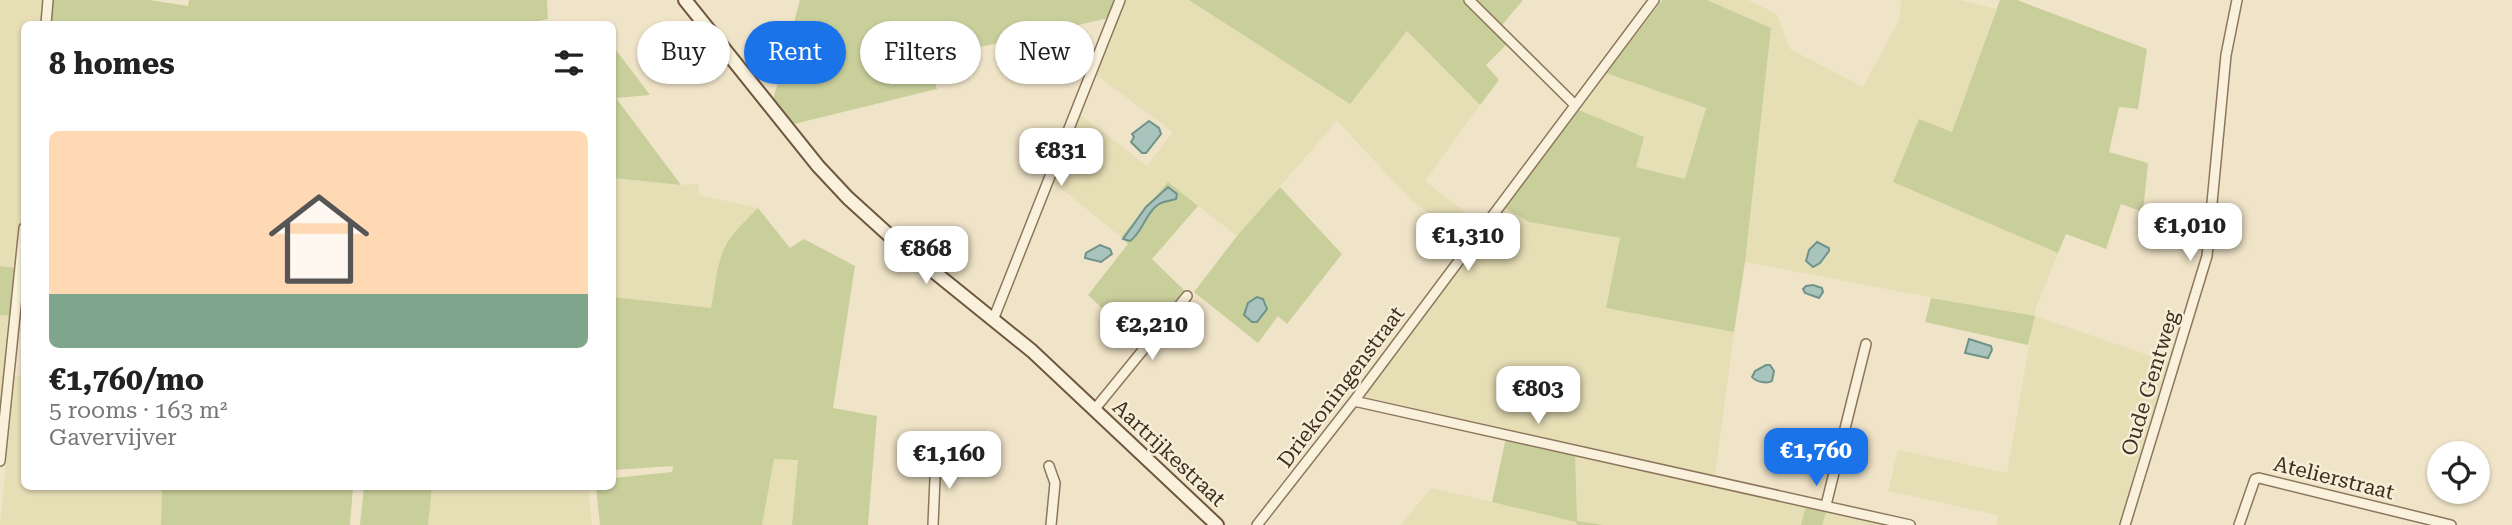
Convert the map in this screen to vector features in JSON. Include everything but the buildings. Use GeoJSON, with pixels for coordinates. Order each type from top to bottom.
{"type":"FeatureCollection","features":[{"type":"Feature","properties":{"kind":"street"},"geometry":{"type":"LineString","coordinates":[[46,21],[48,0]]}},
{"type":"Feature","properties":{"kind":"street","name":"Aartrijkestraat"},"geometry":{"type":"LineString","coordinates":[[685,0],[818,166],[848,198],[1032,351],[1217,525]]}},
{"type":"Feature","properties":{"kind":"street"},"geometry":{"type":"LineString","coordinates":[[993,320],[1120,0]]}},
{"type":"Feature","properties":{"kind":"street"},"geometry":{"type":"LineString","coordinates":[[1469,0],[1575,105]]}},
{"type":"Feature","properties":{"kind":"street","name":"Driekoningenstraat"},"geometry":{"type":"LineString","coordinates":[[1257,525],[1354,401],[1654,0]]}},
{"type":"Feature","properties":{"kind":"street","name":"Oude Gentweg"},"geometry":{"type":"LineString","coordinates":[[2125,525],[2207,256],[2226,55],[2237,0]]}},
{"type":"Feature","properties":{"kind":"street"},"geometry":{"type":"LineString","coordinates":[[0,461],[21,257]]}},
{"type":"Feature","properties":{"kind":"street","name":"Aartrijkestraat"},"geometry":{"type":"LineString","coordinates":[[1094,410],[1187,296]]}},
{"type":"Feature","properties":{"kind":"street"},"geometry":{"type":"LineString","coordinates":[[1826,505],[1866,344]]}},
{"type":"Feature","properties":{"kind":"street"},"geometry":{"type":"LineString","coordinates":[[1354,401],[1910,525]]}},
{"type":"Feature","properties":{"kind":"street"},"geometry":{"type":"LineString","coordinates":[[933,525],[936,456]]}},
{"type":"Feature","properties":{"kind":"street"},"geometry":{"type":"LineString","coordinates":[[1049,466],[1055,483],[1051,525]]}},
{"type":"Feature","properties":{"kind":"street","name":"Atelierstraat"},"geometry":{"type":"LineString","coordinates":[[2239,525],[2252,486],[2255,479],[2259,478],[2451,525]]}},
{"type":"Feature","properties":{"kind":"shaded area"},"geometry":{"type":"Polygon","coordinates":[[[0,0],[44,0],[41,21],[21,21],[21,221],[16,268],[0,266],[0,0]]]}},
{"type":"Feature","properties":{"kind":"shaded area"},"geometry":{"type":"Polygon","coordinates":[[[1124,0],[1189,0],[1350,103],[1407,31],[1480,105],[1425,181],[1481,224],[1467,242],[1412,201],[1337,121],[1237,236],[1168,183],[1121,237],[1052,181],[1078,113],[1147,166],[1173,132],[1095,74],[1124,0]]]}},
{"type":"Feature","properties":{"kind":"shaded area"},"geometry":{"type":"Polygon","coordinates":[[[1707,0],[1748,0],[1777,14],[1790,49],[1863,87],[1899,20],[1901,0],[1961,0],[1996,9],[1952,133],[1893,182],[2058,253],[2035,316],[2168,362],[2118,525],[1997,525],[1998,515],[1888,491],[1898,450],[2007,473],[2034,317],[1745,262],[1771,28],[1707,0]]]}},
{"type":"Feature","properties":{"kind":"shaded area"},"geometry":{"type":"Polygon","coordinates":[[[1606,73],[1706,108],[1685,180],[1635,167],[1644,137],[1579,110],[1606,73]]]}},
{"type":"Feature","properties":{"kind":"shaded area"},"geometry":{"type":"Polygon","coordinates":[[[616,178],[681,185],[698,184],[699,195],[758,208],[740,226],[725,247],[711,308],[616,297],[616,178]]]}},
{"type":"Feature","properties":{"kind":"shaded area"},"geometry":{"type":"Polygon","coordinates":[[[1504,207],[1529,222],[1620,238],[1607,308],[1734,332],[1715,476],[1366,397],[1366,390],[1504,207]]]}},
{"type":"Feature","properties":{"kind":"shaded area"},"geometry":{"type":"Polygon","coordinates":[[[0,315],[12,316],[0,422],[0,315]]]}},
{"type":"Feature","properties":{"kind":"shaded area"},"geometry":{"type":"Polygon","coordinates":[[[15,375],[21,376],[21,490],[162,490],[161,525],[0,525],[15,375]]]}},
{"type":"Feature","properties":{"kind":"shaded area"},"geometry":{"type":"Polygon","coordinates":[[[1575,454],[1806,506],[1801,525],[1604,525],[1577,522],[1577,525],[1401,525],[1431,488],[1576,521],[1575,454]]]}},
{"type":"Feature","properties":{"kind":"shaded area"},"geometry":{"type":"Polygon","coordinates":[[[773,459],[798,459],[792,525],[762,525],[773,459]]]}},
{"type":"Feature","properties":{"kind":"shaded area"},"geometry":{"type":"Polygon","coordinates":[[[432,490],[588,490],[592,525],[428,525],[432,490]]]}},
{"type":"Feature","properties":{"kind":"shaded area"},"geometry":{"type":"Polygon","coordinates":[[[1827,510],[1886,525],[1822,525],[1827,510]]]}},
{"type":"Feature","properties":{"kind":"green space"},"geometry":{"type":"Polygon","coordinates":[[[48,0],[149,0],[188,6],[189,0],[547,0],[548,19],[538,21],[46,21],[48,0]]]}},
{"type":"Feature","properties":{"kind":"green space"},"geometry":{"type":"Polygon","coordinates":[[[800,0],[1115,0],[1109,18],[1094,21],[995,21],[995,44],[981,47],[981,21],[860,21],[860,84],[935,84],[937,89],[794,124],[773,100],[777,84],[846,84],[846,21],[794,21],[800,0]]]}},
{"type":"Feature","properties":{"kind":"green space"},"geometry":{"type":"Polygon","coordinates":[[[1189,0],[1465,0],[1509,42],[1486,65],[1499,80],[1480,105],[1407,31],[1350,104],[1189,0]]]}},
{"type":"Feature","properties":{"kind":"green space"},"geometry":{"type":"Polygon","coordinates":[[[1476,0],[1523,0],[1502,25],[1476,0]]]}},
{"type":"Feature","properties":{"kind":"green space"},"geometry":{"type":"Polygon","coordinates":[[[1662,0],[1707,0],[1771,28],[1745,262],[1734,332],[1606,308],[1620,238],[1529,222],[1504,207],[1579,110],[1644,137],[1636,167],[1685,179],[1706,108],[1606,73],[1662,0]]]}},
{"type":"Feature","properties":{"kind":"green space"},"geometry":{"type":"Polygon","coordinates":[[[2000,0],[2017,0],[2147,49],[2138,109],[2119,107],[2109,152],[2148,163],[2143,212],[2121,204],[2106,249],[2066,234],[2058,253],[1893,182],[1919,119],[1952,132],[2000,0]]]}},
{"type":"Feature","properties":{"kind":"green space"},"geometry":{"type":"Polygon","coordinates":[[[616,50],[637,78],[637,84],[642,84],[650,95],[616,98],[616,50]]]}},
{"type":"Feature","properties":{"kind":"green space"},"geometry":{"type":"Polygon","coordinates":[[[616,98],[681,185],[616,178],[616,98]]]}},
{"type":"Feature","properties":{"kind":"green space"},"geometry":{"type":"Polygon","coordinates":[[[1168,182],[1198,206],[1152,259],[1187,293],[1142,346],[1088,295],[1128,244],[1121,237],[1168,182]]]}},
{"type":"Feature","properties":{"kind":"green space"},"geometry":{"type":"Polygon","coordinates":[[[1280,187],[1342,254],[1287,324],[1278,316],[1258,343],[1194,292],[1237,236],[1280,187]]]}},
{"type":"Feature","properties":{"kind":"green space"},"geometry":{"type":"Polygon","coordinates":[[[758,208],[790,248],[804,239],[855,266],[833,408],[877,416],[868,525],[792,525],[798,460],[774,459],[762,525],[600,525],[596,490],[616,490],[616,478],[672,472],[673,466],[616,470],[616,297],[711,308],[722,254],[735,232],[758,208]]]}},
{"type":"Feature","properties":{"kind":"green space"},"geometry":{"type":"Polygon","coordinates":[[[0,266],[16,268],[12,316],[0,315],[0,266]]]}},
{"type":"Feature","properties":{"kind":"green space"},"geometry":{"type":"Polygon","coordinates":[[[1931,298],[2035,316],[2028,345],[1925,322],[1931,298]]]}},
{"type":"Feature","properties":{"kind":"green space"},"geometry":{"type":"Polygon","coordinates":[[[1506,438],[1575,454],[1577,521],[1604,525],[1577,525],[1576,522],[1492,502],[1506,438]]]}},
{"type":"Feature","properties":{"kind":"green space"},"geometry":{"type":"Polygon","coordinates":[[[162,490],[353,490],[350,525],[161,525],[162,490]]]}},
{"type":"Feature","properties":{"kind":"green space"},"geometry":{"type":"Polygon","coordinates":[[[364,490],[432,490],[428,525],[360,525],[364,490]]]}},
{"type":"Feature","properties":{"kind":"green space"},"geometry":{"type":"Polygon","coordinates":[[[1806,506],[1827,510],[1822,525],[1801,525],[1806,506]]]}},
{"type":"Feature","properties":{"kind":"water"},"geometry":{"type":"Polygon","coordinates":[[[1149,121],[1159,128],[1161,134],[1146,153],[1142,153],[1131,142],[1134,137],[1132,134],[1149,121]]]}},
{"type":"Feature","properties":{"kind":"water"},"geometry":{"type":"Polygon","coordinates":[[[1168,187],[1177,194],[1176,199],[1159,204],[1150,212],[1130,241],[1123,239],[1146,207],[1168,187]]]}},
{"type":"Feature","properties":{"kind":"water"},"geometry":{"type":"Polygon","coordinates":[[[1817,242],[1829,248],[1829,251],[1820,263],[1813,267],[1806,261],[1809,250],[1817,242]]]}},
{"type":"Feature","properties":{"kind":"water"},"geometry":{"type":"Polygon","coordinates":[[[1100,245],[1110,249],[1112,254],[1101,262],[1085,258],[1086,253],[1100,245]]]}},
{"type":"Feature","properties":{"kind":"water"},"geometry":{"type":"Polygon","coordinates":[[[1813,285],[1822,288],[1823,292],[1819,298],[1805,293],[1803,289],[1813,285]]]}},
{"type":"Feature","properties":{"kind":"water"},"geometry":{"type":"Polygon","coordinates":[[[1257,297],[1263,299],[1267,309],[1257,322],[1252,322],[1244,315],[1248,303],[1257,297]]]}},
{"type":"Feature","properties":{"kind":"water"},"geometry":{"type":"Polygon","coordinates":[[[1969,339],[1991,346],[1988,358],[1965,353],[1969,339]]]}},
{"type":"Feature","properties":{"kind":"water"},"geometry":{"type":"Polygon","coordinates":[[[1770,365],[1774,371],[1772,381],[1762,382],[1752,377],[1755,371],[1770,365]]]}}]}
